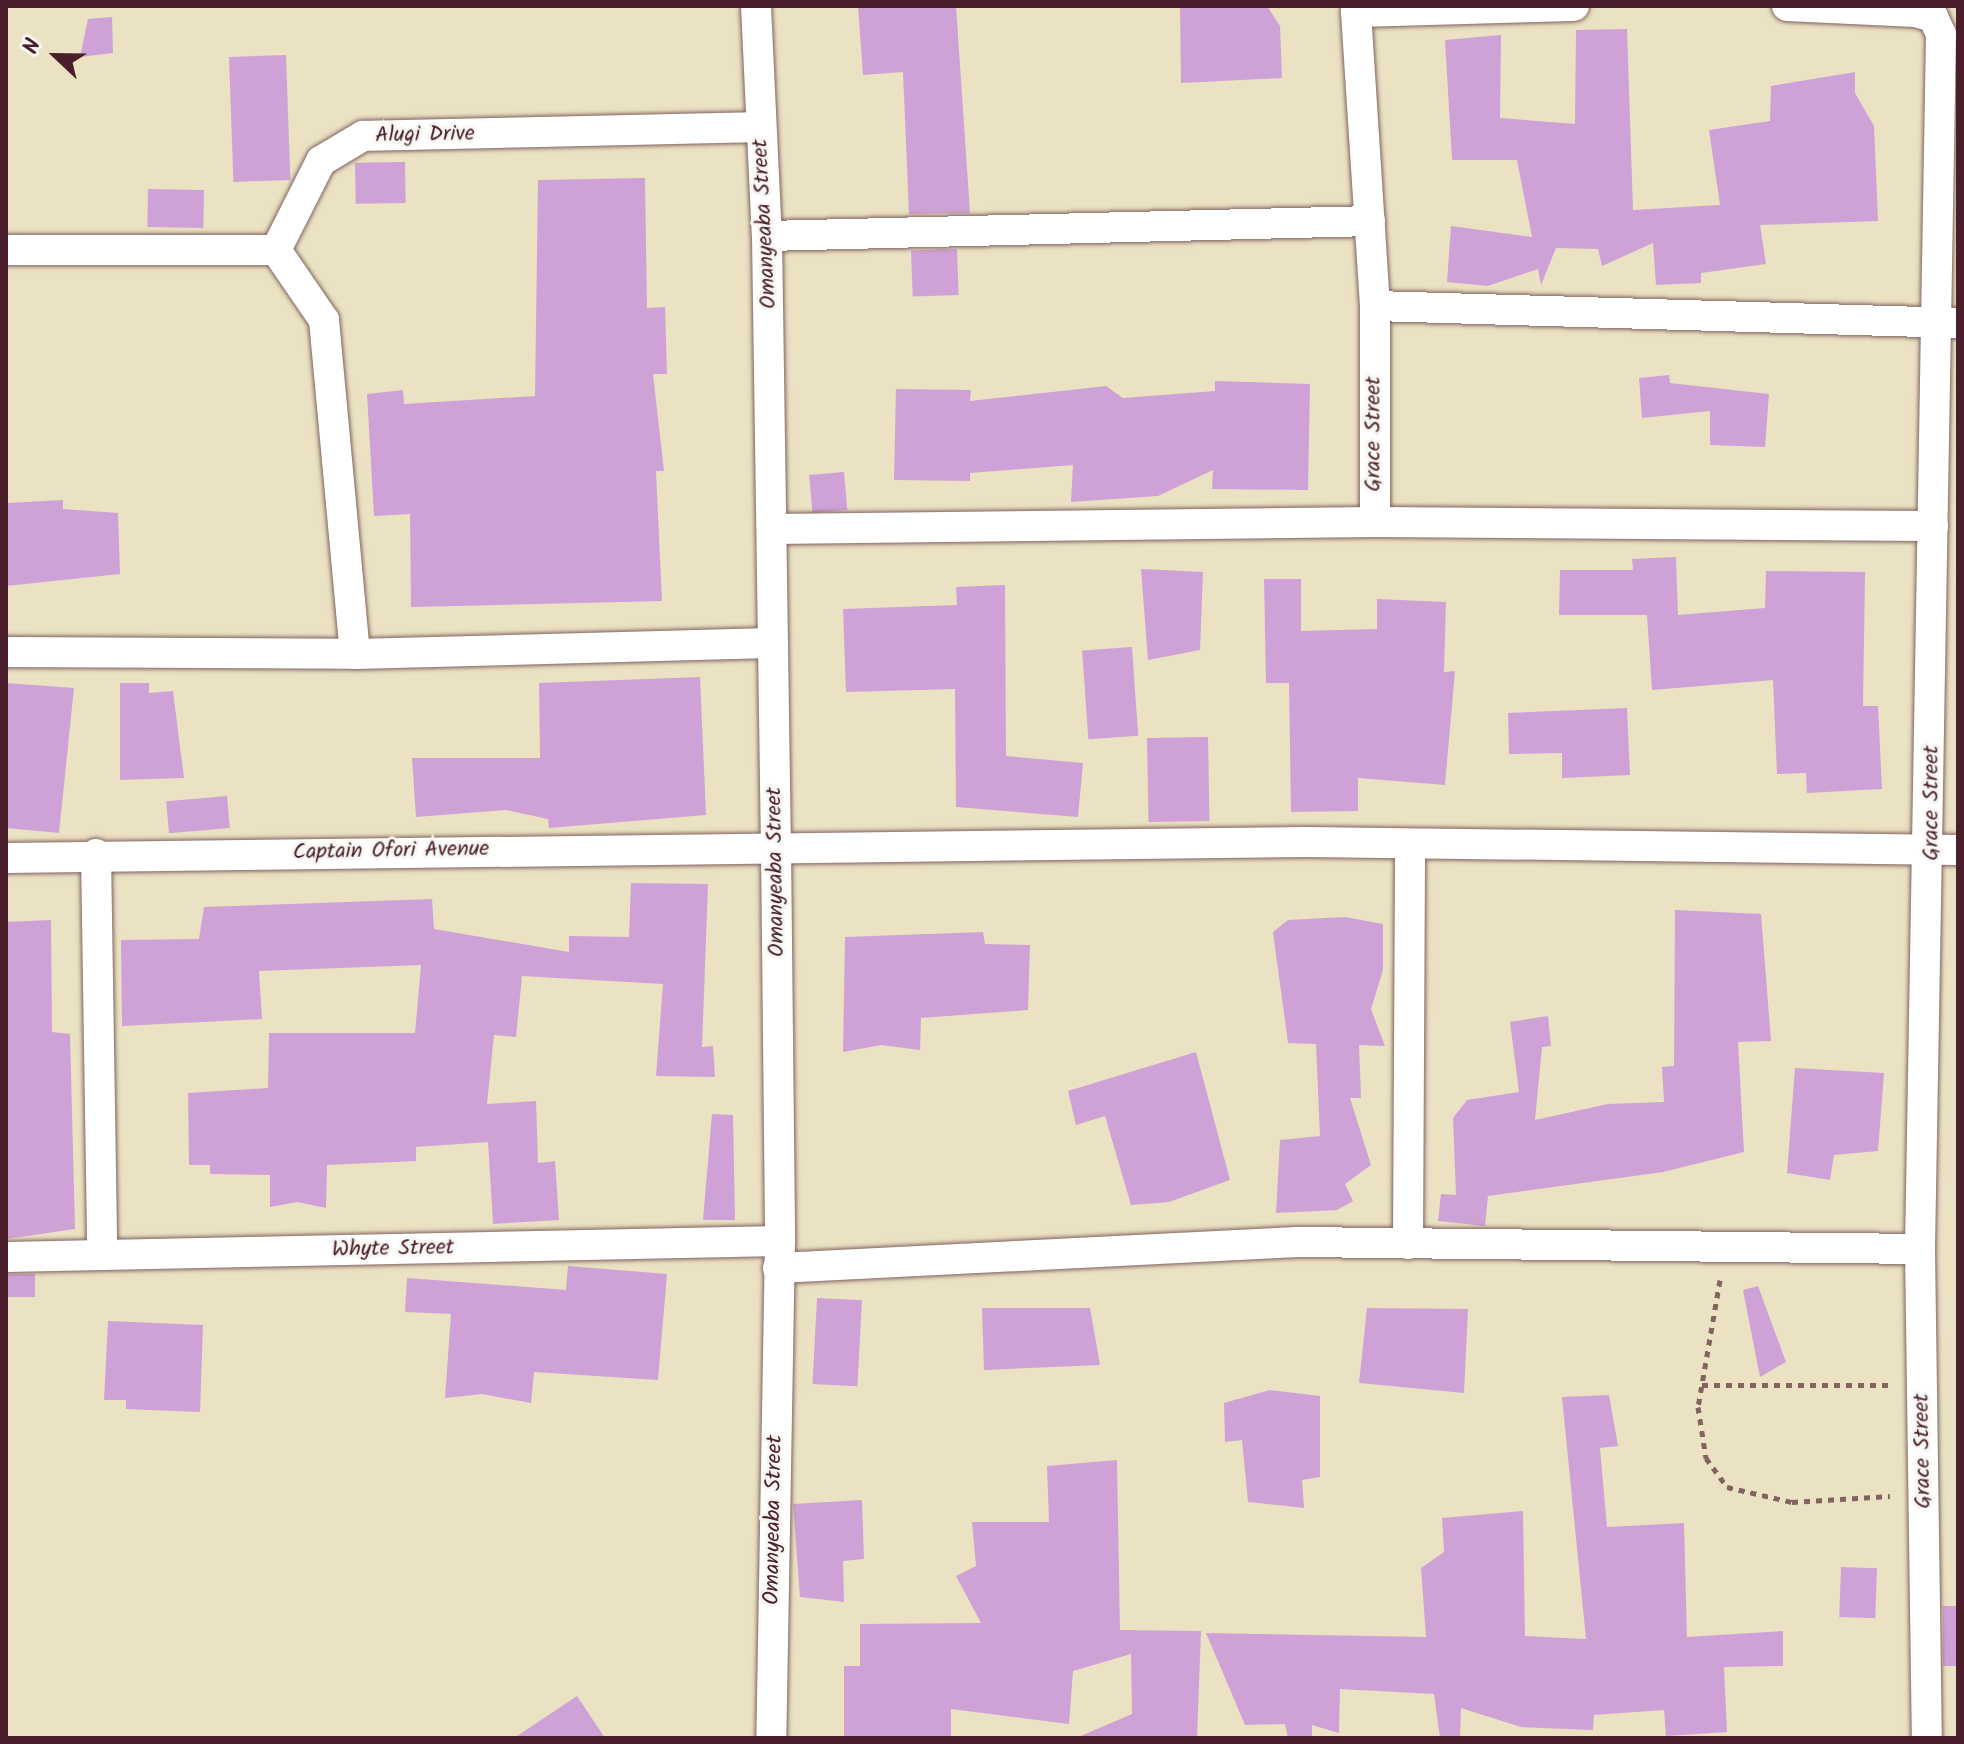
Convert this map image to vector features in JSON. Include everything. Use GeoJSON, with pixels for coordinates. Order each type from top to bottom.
{"type":"FeatureCollection","features":[{"type":"Feature","properties":{"kind":"street","name":"Omanyeaba Street"},"geometry":{"type":"LineString","coordinates":[[756,6],[767,236],[776,847],[779,1254],[771,1738]]}},
{"type":"Feature","properties":{"kind":"street","name":"Grace Street"},"geometry":{"type":"LineString","coordinates":[[773,529],[1375,522],[1375,306],[1356,9],[1574,6]]}},
{"type":"Feature","properties":{"kind":"street","name":"Grace Street"},"geometry":{"type":"LineString","coordinates":[[1787,6],[1899,9],[1933,17],[1941,34],[1947,322],[1933,526],[1945,850],[1920,1249],[1927,1738]]}},
{"type":"Feature","properties":{"kind":"street","name":"Alugi Drive"},"geometry":{"type":"LineString","coordinates":[[276,250],[321,161],[363,136],[760,127]]}},
{"type":"Feature","properties":{"kind":"street"},"geometry":{"type":"LineString","coordinates":[[767,236],[1370,221]]}},
{"type":"Feature","properties":{"kind":"street"},"geometry":{"type":"LineString","coordinates":[[6,250],[276,250],[324,320],[355,654]]}},
{"type":"Feature","properties":{"kind":"street"},"geometry":{"type":"LineString","coordinates":[[1375,306],[1947,322]]}},
{"type":"Feature","properties":{"kind":"street"},"geometry":{"type":"LineString","coordinates":[[1375,522],[1933,526]]}},
{"type":"Feature","properties":{"kind":"street"},"geometry":{"type":"LineString","coordinates":[[6,652],[355,654],[771,643]]}},
{"type":"Feature","properties":{"kind":"street"},"geometry":{"type":"LineString","coordinates":[[1408,1244],[1410,846]]}},
{"type":"Feature","properties":{"kind":"street","name":"Captain Ofori Avenue"},"geometry":{"type":"LineString","coordinates":[[6,858],[96,854],[776,847],[1410,846],[1945,850]]}},
{"type":"Feature","properties":{"kind":"street"},"geometry":{"type":"LineString","coordinates":[[96,854],[102,1255]]}},
{"type":"Feature","properties":{"kind":"street","name":"Whyte Street"},"geometry":{"type":"LineString","coordinates":[[6,1257],[779,1254],[1297,1242],[1920,1249]]}},
{"type":"Feature","properties":{"kind":"path"},"geometry":{"type":"LineString","coordinates":[[1717,1247],[1720,1284],[1702,1385],[1706,1458],[1727,1487],[1792,1502],[1923,1495]]}},
{"type":"Feature","properties":{"kind":"path"},"geometry":{"type":"LineString","coordinates":[[1702,1385],[1922,1385]]}},
{"type":"Feature","properties":{"kind":"building"},"geometry":{"type":"Polygon","coordinates":[[[858,6],[956,6],[970,213],[909,214],[903,72],[863,75],[858,6]]]}},
{"type":"Feature","properties":{"kind":"building"},"geometry":{"type":"Polygon","coordinates":[[[1180,6],[1267,6],[1280,26],[1282,78],[1181,83],[1180,6]]]}},
{"type":"Feature","properties":{"kind":"building"},"geometry":{"type":"Polygon","coordinates":[[[112,17],[113,53],[80,57],[88,19],[112,17]]]}},
{"type":"Feature","properties":{"kind":"building"},"geometry":{"type":"Polygon","coordinates":[[[1627,29],[1633,210],[1720,205],[1709,130],[1770,121],[1771,86],[1855,72],[1855,93],[1874,126],[1878,221],[1760,225],[1766,264],[1701,273],[1701,283],[1656,285],[1653,243],[1602,266],[1598,249],[1556,248],[1541,285],[1538,269],[1488,286],[1447,282],[1451,226],[1532,237],[1517,160],[1452,160],[1445,40],[1501,35],[1500,118],[1575,124],[1576,30],[1627,29]]]}},
{"type":"Feature","properties":{"kind":"building"},"geometry":{"type":"Polygon","coordinates":[[[286,55],[290,180],[233,182],[229,57],[286,55]]]}},
{"type":"Feature","properties":{"kind":"building"},"geometry":{"type":"Polygon","coordinates":[[[405,162],[406,203],[356,204],[355,163],[405,162]]]}},
{"type":"Feature","properties":{"kind":"building"},"geometry":{"type":"Polygon","coordinates":[[[645,178],[647,308],[665,307],[667,374],[653,374],[664,471],[656,471],[662,601],[411,607],[410,514],[374,516],[367,394],[403,390],[404,404],[535,396],[538,180],[645,178]]]}},
{"type":"Feature","properties":{"kind":"building"},"geometry":{"type":"Polygon","coordinates":[[[148,189],[204,190],[203,228],[147,227],[148,189]]]}},
{"type":"Feature","properties":{"kind":"building"},"geometry":{"type":"Polygon","coordinates":[[[957,249],[959,295],[913,297],[911,251],[957,249]]]}},
{"type":"Feature","properties":{"kind":"building"},"geometry":{"type":"Polygon","coordinates":[[[1669,375],[1670,383],[1769,394],[1765,447],[1710,445],[1710,411],[1642,418],[1639,378],[1669,375]]]}},
{"type":"Feature","properties":{"kind":"building"},"geometry":{"type":"Polygon","coordinates":[[[1215,381],[1310,384],[1308,490],[1212,489],[1213,470],[1158,496],[1071,502],[1073,465],[970,473],[970,481],[894,480],[896,389],[971,390],[970,401],[1106,386],[1123,398],[1215,391],[1215,381]]]}},
{"type":"Feature","properties":{"kind":"building"},"geometry":{"type":"Polygon","coordinates":[[[844,472],[847,510],[812,513],[809,475],[844,472]]]}},
{"type":"Feature","properties":{"kind":"building"},"geometry":{"type":"Polygon","coordinates":[[[63,500],[63,509],[118,513],[120,574],[6,586],[6,503],[63,500]]]}},
{"type":"Feature","properties":{"kind":"building"},"geometry":{"type":"Polygon","coordinates":[[[1676,557],[1678,615],[1765,608],[1766,571],[1865,572],[1863,706],[1878,706],[1882,789],[1807,793],[1806,773],[1777,774],[1773,680],[1652,690],[1647,615],[1559,615],[1560,570],[1633,570],[1632,559],[1676,557]]]}},
{"type":"Feature","properties":{"kind":"building"},"geometry":{"type":"Polygon","coordinates":[[[1141,569],[1203,572],[1200,650],[1148,660],[1141,569]]]}},
{"type":"Feature","properties":{"kind":"building"},"geometry":{"type":"Polygon","coordinates":[[[1264,579],[1301,579],[1301,631],[1377,629],[1377,599],[1446,602],[1444,672],[1455,671],[1445,785],[1358,778],[1358,811],[1291,812],[1289,683],[1266,683],[1264,579]]]}},
{"type":"Feature","properties":{"kind":"building"},"geometry":{"type":"Polygon","coordinates":[[[1005,585],[1006,756],[1083,763],[1078,817],[956,807],[955,689],[846,692],[843,609],[957,605],[956,587],[1005,585]]]}},
{"type":"Feature","properties":{"kind":"building"},"geometry":{"type":"Polygon","coordinates":[[[1132,647],[1138,736],[1088,739],[1082,650],[1132,647]]]}},
{"type":"Feature","properties":{"kind":"building"},"geometry":{"type":"Polygon","coordinates":[[[700,677],[706,815],[549,828],[548,819],[506,810],[416,817],[412,758],[540,758],[539,683],[700,677]]]}},
{"type":"Feature","properties":{"kind":"building"},"geometry":{"type":"Polygon","coordinates":[[[6,683],[74,688],[59,833],[6,828],[6,683]]]}},
{"type":"Feature","properties":{"kind":"building"},"geometry":{"type":"Polygon","coordinates":[[[120,683],[149,683],[149,693],[173,691],[184,778],[120,780],[120,683]]]}},
{"type":"Feature","properties":{"kind":"building"},"geometry":{"type":"Polygon","coordinates":[[[1627,708],[1630,775],[1562,778],[1562,753],[1509,754],[1508,713],[1627,708]]]}},
{"type":"Feature","properties":{"kind":"building"},"geometry":{"type":"Polygon","coordinates":[[[1208,737],[1209,821],[1148,822],[1147,738],[1208,737]]]}},
{"type":"Feature","properties":{"kind":"building"},"geometry":{"type":"Polygon","coordinates":[[[227,796],[230,828],[169,833],[166,801],[227,796]]]}},
{"type":"Feature","properties":{"kind":"building"},"geometry":{"type":"Polygon","coordinates":[[[631,883],[708,884],[702,1047],[713,1046],[715,1077],[656,1076],[663,984],[522,976],[516,1037],[494,1035],[487,1104],[536,1101],[538,1163],[555,1161],[559,1220],[493,1224],[488,1142],[416,1147],[416,1161],[327,1165],[326,1208],[297,1202],[270,1207],[270,1175],[210,1174],[210,1165],[189,1165],[188,1093],[268,1088],[269,1033],[415,1033],[421,965],[259,971],[262,1019],[122,1026],[121,940],[199,939],[204,907],[432,899],[434,929],[569,952],[569,936],[629,937],[631,883]]]}},
{"type":"Feature","properties":{"kind":"building"},"geometry":{"type":"Polygon","coordinates":[[[1675,910],[1761,914],[1771,1041],[1738,1042],[1744,1152],[1663,1172],[1488,1196],[1485,1226],[1438,1221],[1441,1194],[1456,1195],[1453,1118],[1467,1100],[1519,1092],[1510,1022],[1548,1016],[1551,1046],[1542,1047],[1535,1120],[1608,1104],[1664,1102],[1662,1067],[1674,1066],[1675,910]]]}},
{"type":"Feature","properties":{"kind":"building"},"geometry":{"type":"Polygon","coordinates":[[[1345,917],[1383,924],[1383,970],[1371,1009],[1385,1046],[1359,1045],[1361,1098],[1350,1098],[1371,1165],[1345,1184],[1353,1201],[1337,1210],[1276,1213],[1280,1140],[1320,1136],[1316,1044],[1288,1043],[1273,932],[1288,920],[1345,917]]]}},
{"type":"Feature","properties":{"kind":"building"},"geometry":{"type":"Polygon","coordinates":[[[51,920],[52,1032],[70,1034],[75,1229],[6,1239],[6,922],[51,920]]]}},
{"type":"Feature","properties":{"kind":"building"},"geometry":{"type":"Polygon","coordinates":[[[983,932],[985,944],[1030,945],[1028,1010],[921,1018],[920,1050],[881,1045],[843,1052],[845,937],[983,932]]]}},
{"type":"Feature","properties":{"kind":"building"},"geometry":{"type":"Polygon","coordinates":[[[1196,1052],[1230,1180],[1169,1202],[1131,1205],[1105,1116],[1076,1125],[1068,1091],[1196,1052]]]}},
{"type":"Feature","properties":{"kind":"building"},"geometry":{"type":"Polygon","coordinates":[[[1795,1068],[1884,1073],[1878,1151],[1834,1155],[1830,1180],[1787,1173],[1795,1068]]]}},
{"type":"Feature","properties":{"kind":"building"},"geometry":{"type":"Polygon","coordinates":[[[712,1114],[733,1115],[735,1220],[703,1220],[712,1114]]]}},
{"type":"Feature","properties":{"kind":"building"},"geometry":{"type":"Polygon","coordinates":[[[568,1266],[667,1274],[658,1380],[534,1372],[531,1403],[482,1394],[445,1398],[451,1314],[405,1312],[407,1278],[566,1290],[568,1266]]]}},
{"type":"Feature","properties":{"kind":"building"},"geometry":{"type":"Polygon","coordinates":[[[6,1274],[35,1274],[35,1297],[6,1297],[6,1274]]]}},
{"type":"Feature","properties":{"kind":"building"},"geometry":{"type":"Polygon","coordinates":[[[1758,1286],[1786,1362],[1760,1377],[1743,1290],[1758,1286]]]}},
{"type":"Feature","properties":{"kind":"building"},"geometry":{"type":"Polygon","coordinates":[[[817,1298],[862,1300],[857,1386],[812,1384],[817,1298]]]}},
{"type":"Feature","properties":{"kind":"building"},"geometry":{"type":"Polygon","coordinates":[[[982,1308],[1090,1308],[1100,1365],[984,1370],[982,1308]]]}},
{"type":"Feature","properties":{"kind":"building"},"geometry":{"type":"Polygon","coordinates":[[[1367,1308],[1468,1309],[1464,1393],[1359,1383],[1367,1308]]]}},
{"type":"Feature","properties":{"kind":"building"},"geometry":{"type":"Polygon","coordinates":[[[108,1321],[203,1325],[200,1412],[126,1409],[126,1400],[104,1400],[108,1321]]]}},
{"type":"Feature","properties":{"kind":"building"},"geometry":{"type":"Polygon","coordinates":[[[1270,1390],[1320,1396],[1320,1477],[1302,1480],[1304,1508],[1248,1502],[1242,1440],[1225,1442],[1224,1403],[1270,1390]]]}},
{"type":"Feature","properties":{"kind":"building"},"geometry":{"type":"Polygon","coordinates":[[[1609,1395],[1618,1446],[1600,1448],[1607,1527],[1684,1523],[1687,1637],[1783,1631],[1783,1666],[1724,1667],[1727,1732],[1666,1736],[1664,1710],[1594,1715],[1593,1730],[1521,1727],[1461,1708],[1460,1738],[1440,1738],[1434,1694],[1340,1689],[1339,1733],[1312,1725],[1312,1738],[1288,1738],[1285,1724],[1245,1725],[1206,1633],[1426,1637],[1421,1568],[1444,1552],[1442,1518],[1523,1511],[1525,1636],[1586,1639],[1562,1397],[1609,1395]]]}},
{"type":"Feature","properties":{"kind":"building"},"geometry":{"type":"Polygon","coordinates":[[[1117,1460],[1120,1630],[1201,1631],[1197,1738],[1076,1738],[1132,1714],[1131,1654],[1073,1671],[1069,1724],[951,1709],[951,1738],[844,1738],[844,1666],[860,1666],[860,1624],[981,1623],[956,1576],[976,1566],[972,1522],[1049,1522],[1047,1466],[1117,1460]]]}},
{"type":"Feature","properties":{"kind":"building"},"geometry":{"type":"Polygon","coordinates":[[[862,1500],[864,1559],[843,1561],[844,1602],[800,1597],[793,1504],[862,1500]]]}},
{"type":"Feature","properties":{"kind":"building"},"geometry":{"type":"Polygon","coordinates":[[[1841,1567],[1877,1568],[1875,1618],[1839,1617],[1841,1567]]]}},
{"type":"Feature","properties":{"kind":"building"},"geometry":{"type":"Polygon","coordinates":[[[1943,1606],[1958,1606],[1958,1666],[1943,1666],[1943,1606]]]}},
{"type":"Feature","properties":{"kind":"building"},"geometry":{"type":"Polygon","coordinates":[[[577,1696],[605,1738],[514,1738],[577,1696]]]}}]}
